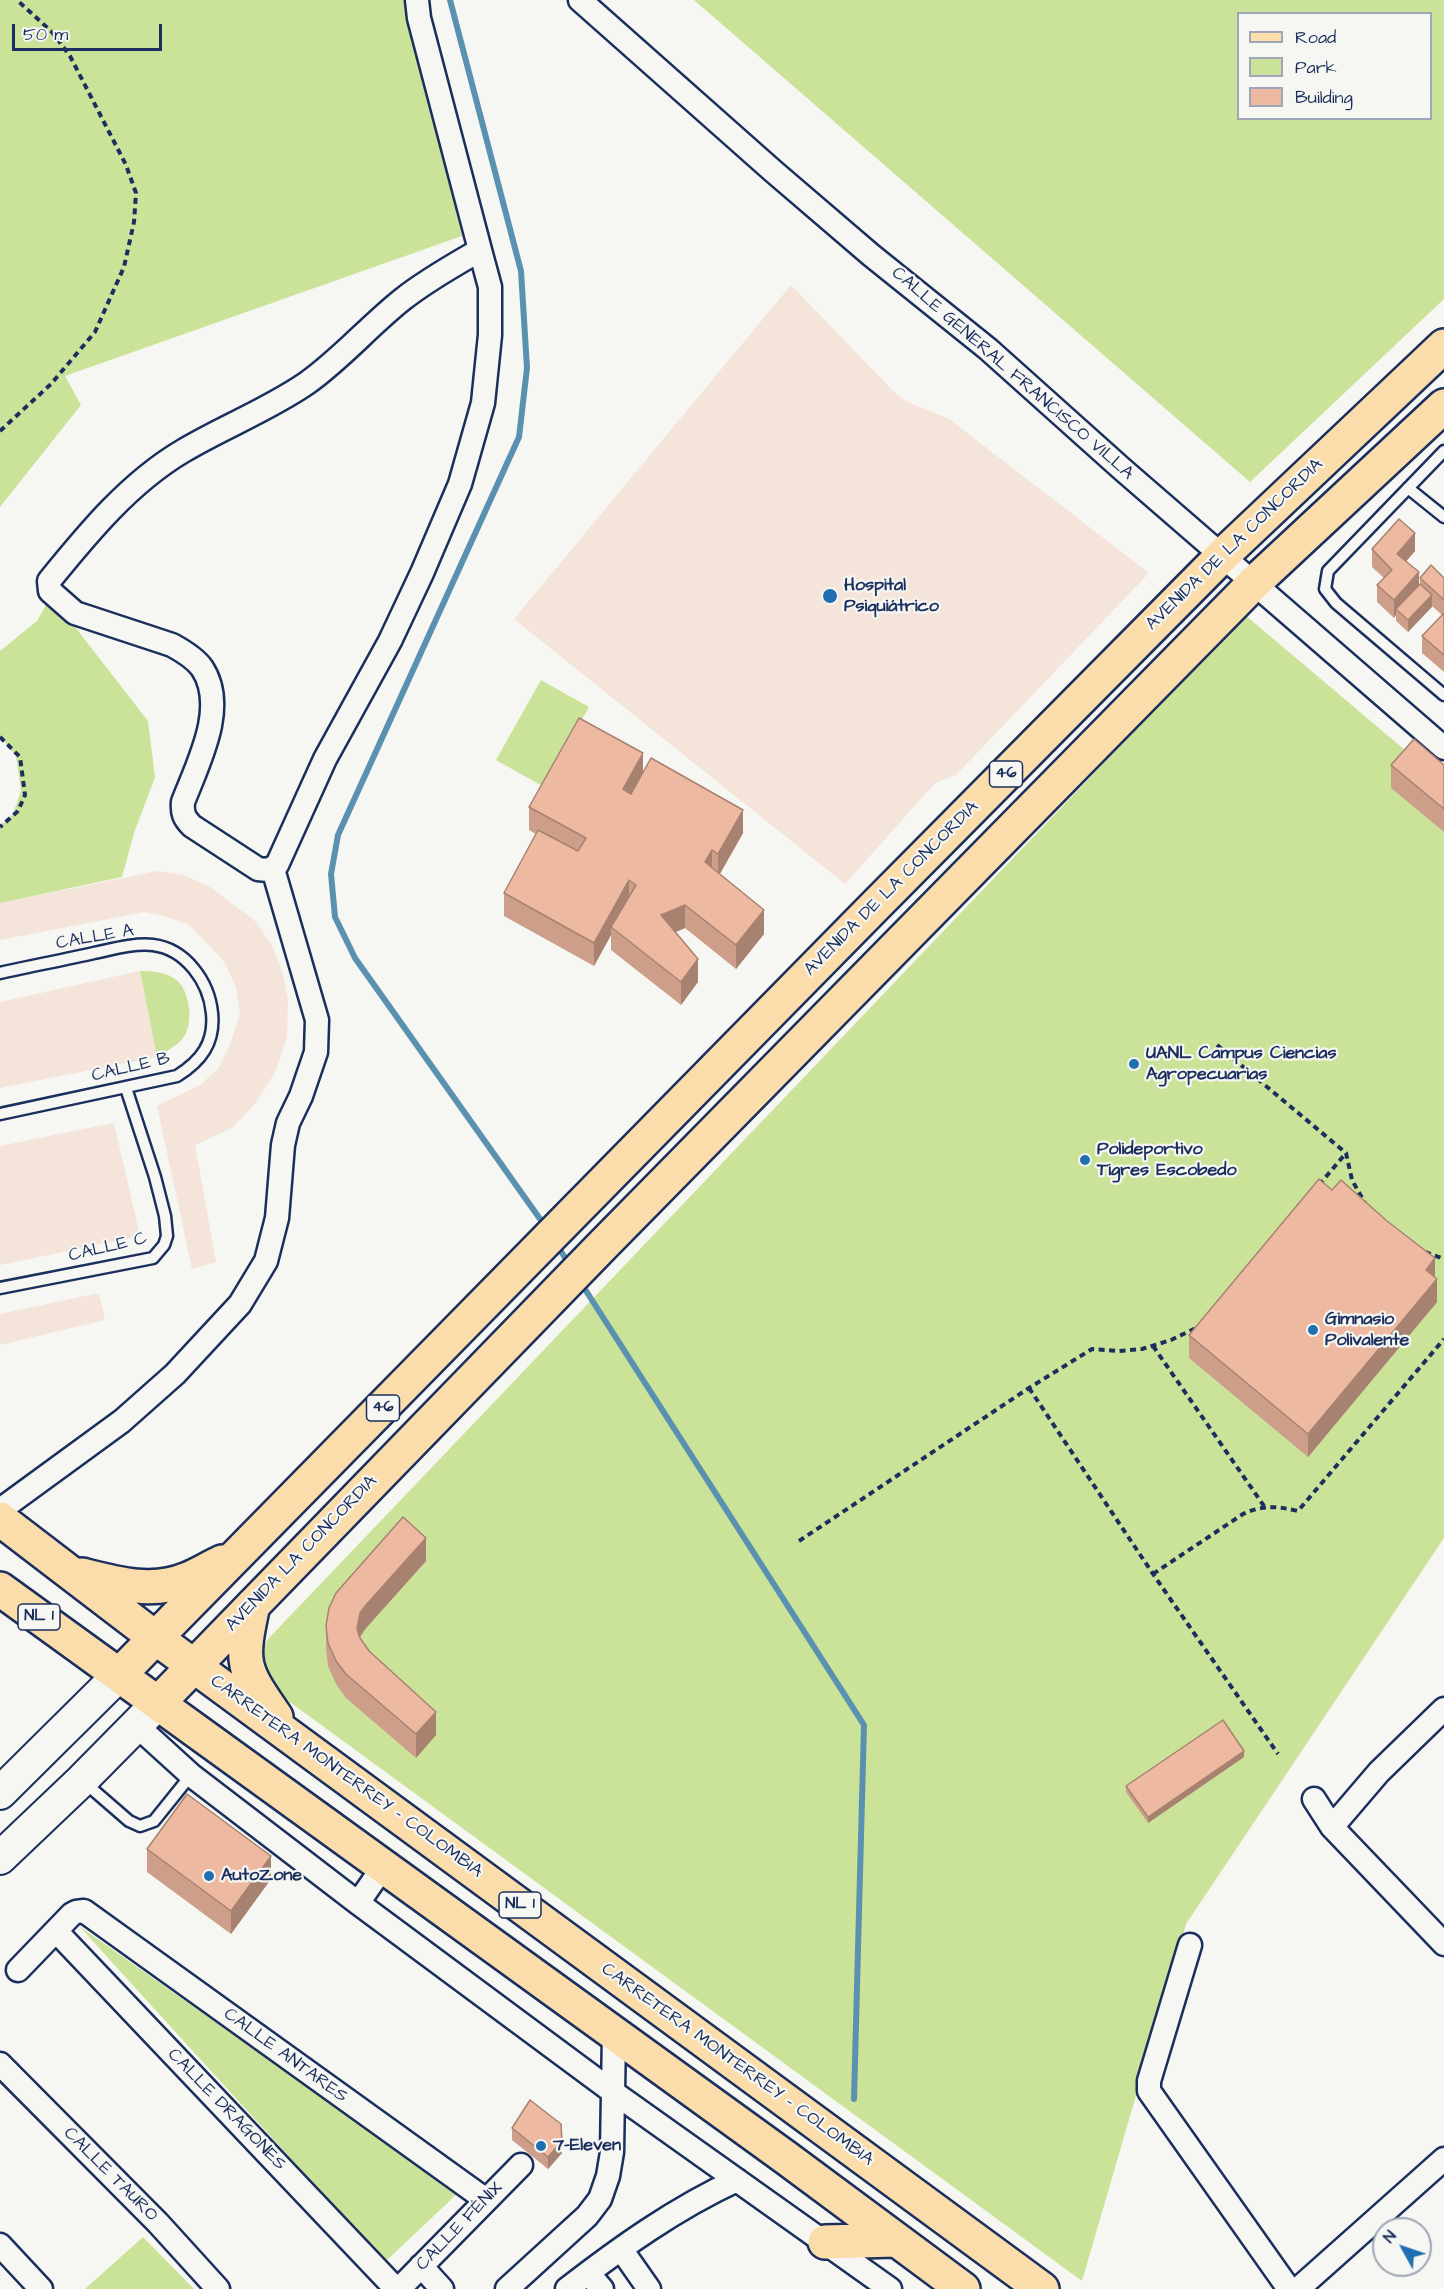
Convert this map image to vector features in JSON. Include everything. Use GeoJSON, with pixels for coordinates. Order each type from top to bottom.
{"type":"FeatureCollection","features":[{"type":"Feature","properties":{"kind":"main road","name":"AVENIDA DE LA CONCORDIA"},"geometry":{"type":"LineString","coordinates":[[242,1551],[1223,555],[1444,346]]}},
{"type":"Feature","properties":{"kind":"main road","name":"46"},"geometry":{"type":"LineString","coordinates":[[1254,583],[1444,406]]}},
{"type":"Feature","properties":{"kind":"main road","name":"AVENIDA LA CONCORDIA"},"geometry":{"type":"LineString","coordinates":[[0,1858],[148,1713],[601,1247],[1254,583]]}},
{"type":"Feature","properties":{"kind":"main road","name":"CARRETERA MONTERREY - COLOMBIA"},"geometry":{"type":"LineString","coordinates":[[0,1519],[156,1638],[1042,2289]]}},
{"type":"Feature","properties":{"kind":"main road","name":"46"},"geometry":{"type":"LineString","coordinates":[[0,1793],[242,1551]]}},
{"type":"Feature","properties":{"kind":"main road"},"geometry":{"type":"LineString","coordinates":[[72,1572],[124,1586],[151,1587],[186,1580],[242,1551]]}},
{"type":"Feature","properties":{"kind":"main road","name":"NL 1"},"geometry":{"type":"LineString","coordinates":[[0,1589],[120,1674],[148,1713],[383,1867],[963,2289]]}},
{"type":"Feature","properties":{"kind":"main road"},"geometry":{"type":"LineString","coordinates":[[253,1605],[244,1651],[248,1671],[252,1683],[287,1734]]}},
{"type":"Feature","properties":{"kind":"main road"},"geometry":{"type":"LineString","coordinates":[[825,2242],[895,2240]]}},
{"type":"Feature","properties":{"kind":"street"},"geometry":{"type":"LineString","coordinates":[[417,0],[419,18],[490,287],[490,335],[483,403],[460,484],[390,641],[325,759],[277,865],[273,869],[258,869],[192,826],[185,819],[182,811],[183,802],[204,748],[211,712],[212,692],[201,667],[186,653],[172,645],[75,613],[50,591],[49,581],[125,496],[156,469],[183,451],[308,382],[405,297],[480,250]]}},
{"type":"Feature","properties":{"kind":"street","name":"CALLE GENERAL FRANCISCO VILLA"},"geometry":{"type":"LineString","coordinates":[[580,0],[871,255],[988,349],[1122,469],[1444,748]]}},
{"type":"Feature","properties":{"kind":"street"},"geometry":{"type":"LineString","coordinates":[[0,1510],[122,1421],[175,1374],[240,1304],[266,1260],[277,1218],[283,1145],[288,1123],[301,1096],[316,1052],[317,1020],[273,869]]}},
{"type":"Feature","properties":{"kind":"street"},"geometry":{"type":"LineString","coordinates":[[1332,1827],[1379,1772],[1444,1709]]}},
{"type":"Feature","properties":{"kind":"street"},"geometry":{"type":"LineString","coordinates":[[148,1713],[191,1775],[358,1903],[613,2092],[890,2289]]}},
{"type":"Feature","properties":{"kind":"street"},"geometry":{"type":"LineString","coordinates":[[1314,1799],[1332,1827],[1444,1944]]}},
{"type":"Feature","properties":{"kind":"street"},"geometry":{"type":"LineString","coordinates":[[358,1903],[383,1867]]}},
{"type":"Feature","properties":{"kind":"street","name":"CALLE ANTARES"},"geometry":{"type":"LineString","coordinates":[[56,1931],[72,1914],[84,1911],[486,2200]]}},
{"type":"Feature","properties":{"kind":"street"},"geometry":{"type":"LineString","coordinates":[[18,1971],[56,1931]]}},
{"type":"Feature","properties":{"kind":"street","name":"CALLE DRAGONES"},"geometry":{"type":"LineString","coordinates":[[56,1931],[397,2289]]}},
{"type":"Feature","properties":{"kind":"street"},"geometry":{"type":"LineString","coordinates":[[1190,1945],[1149,2081],[1149,2091],[1289,2289]]}},
{"type":"Feature","properties":{"kind":"street"},"geometry":{"type":"LineString","coordinates":[[507,2289],[587,2216],[600,2199],[608,2176],[612,2152],[614,2034]]}},
{"type":"Feature","properties":{"kind":"street","name":"CALLE TAURO"},"geometry":{"type":"LineString","coordinates":[[0,2064],[158,2223],[218,2289]]}},
{"type":"Feature","properties":{"kind":"street"},"geometry":{"type":"LineString","coordinates":[[1298,2289],[1444,2159]]}},
{"type":"Feature","properties":{"kind":"street","name":"CALLE FÉNIX"},"geometry":{"type":"LineString","coordinates":[[397,2289],[521,2164]]}},
{"type":"Feature","properties":{"kind":"street"},"geometry":{"type":"LineString","coordinates":[[567,2289],[595,2281],[621,2249],[691,2203],[737,2180]]}},
{"type":"Feature","properties":{"kind":"street"},"geometry":{"type":"LineString","coordinates":[[0,2245],[41,2289]]}},
{"type":"Feature","properties":{"kind":"street"},"geometry":{"type":"LineString","coordinates":[[621,2249],[649,2289]]}},
{"type":"Feature","properties":{"kind":"street"},"geometry":{"type":"LineString","coordinates":[[421,2266],[442,2289]]}},
{"type":"Feature","properties":{"kind":"lane"},"geometry":{"type":"LineString","coordinates":[[1444,451],[1328,571],[1325,589],[1336,603],[1444,695]]}},
{"type":"Feature","properties":{"kind":"lane"},"geometry":{"type":"LineString","coordinates":[[1408,488],[1444,517]]}},
{"type":"Feature","properties":{"kind":"lane","name":"CALLE A"},"geometry":{"type":"LineString","coordinates":[[0,973],[126,947],[154,945],[178,953],[203,981],[208,995]]}},
{"type":"Feature","properties":{"kind":"lane","name":"CALLE B"},"geometry":{"type":"LineString","coordinates":[[0,1114],[177,1077],[192,1067],[204,1052],[210,1037],[213,1023],[208,995]]}},
{"type":"Feature","properties":{"kind":"lane","name":"CALLE C"},"geometry":{"type":"LineString","coordinates":[[0,1288],[153,1258],[164,1245],[167,1236],[165,1216],[155,1177],[126,1088]]}},
{"type":"Feature","properties":{"kind":"lane"},"geometry":{"type":"LineString","coordinates":[[81,1780],[129,1821],[140,1826],[154,1821],[191,1775]]}},
{"type":"Feature","properties":{"kind":"path"},"geometry":{"type":"LineString","coordinates":[[0,430],[51,384],[95,332],[124,267],[134,222],[136,193],[126,165],[70,56],[51,32],[17,0]]}},
{"type":"Feature","properties":{"kind":"path"},"geometry":{"type":"LineString","coordinates":[[0,737],[20,757],[25,795],[18,811],[0,827]]}},
{"type":"Feature","properties":{"kind":"path"},"geometry":{"type":"LineString","coordinates":[[1217,1045],[1346,1153],[1352,1180],[1368,1209]]}},
{"type":"Feature","properties":{"kind":"path"},"geometry":{"type":"LineString","coordinates":[[1316,1190],[1346,1153]]}},
{"type":"Feature","properties":{"kind":"path"},"geometry":{"type":"LineString","coordinates":[[1423,1251],[1444,1259]]}},
{"type":"Feature","properties":{"kind":"path"},"geometry":{"type":"LineString","coordinates":[[799,1541],[1092,1348],[1119,1351],[1154,1346],[1201,1325]]}},
{"type":"Feature","properties":{"kind":"path"},"geometry":{"type":"LineString","coordinates":[[1154,1574],[1243,1514],[1265,1506],[1298,1511],[1444,1339]]}},
{"type":"Feature","properties":{"kind":"path"},"geometry":{"type":"LineString","coordinates":[[1154,1346],[1265,1506]]}},
{"type":"Feature","properties":{"kind":"path"},"geometry":{"type":"LineString","coordinates":[[1029,1388],[1278,1754]]}},
{"type":"Feature","properties":{"kind":"shaded area","name":"Hospital Psiquiátrico"},"geometry":{"type":"Polygon","coordinates":[[[791,285],[897,395],[910,403],[949,419],[1149,573],[956,775],[935,783],[845,884],[514,619],[791,285]]]}},
{"type":"Feature","properties":{"kind":"shaded area"},"geometry":{"type":"Polygon","coordinates":[[[158,871],[184,875],[210,887],[255,921],[273,947],[283,974],[288,1000],[287,1036],[276,1071],[254,1105],[232,1128],[195,1145],[216,1262],[192,1269],[157,1106],[200,1085],[218,1069],[231,1042],[240,1014],[236,987],[224,961],[189,925],[144,912],[0,940],[0,903],[158,871]]]}},
{"type":"Feature","properties":{"kind":"shaded area"},"geometry":{"type":"Polygon","coordinates":[[[140,971],[157,1057],[0,1088],[0,1002],[140,971]]]}},
{"type":"Feature","properties":{"kind":"shaded area"},"geometry":{"type":"Polygon","coordinates":[[[114,1123],[140,1236],[0,1265],[0,1146],[114,1123]]]}},
{"type":"Feature","properties":{"kind":"shaded area"},"geometry":{"type":"Polygon","coordinates":[[[99,1293],[105,1320],[0,1345],[0,1314],[99,1293]]]}},
{"type":"Feature","properties":{"kind":"green space"},"geometry":{"type":"Polygon","coordinates":[[[0,0],[405,0],[462,236],[65,376],[81,405],[0,507],[0,0]]]}},
{"type":"Feature","properties":{"kind":"green space"},"geometry":{"type":"Polygon","coordinates":[[[694,0],[1444,0],[1444,299],[1250,482],[694,0]]]}},
{"type":"Feature","properties":{"kind":"green space"},"geometry":{"type":"Polygon","coordinates":[[[51,596],[148,721],[155,777],[134,833],[122,877],[0,903],[0,826],[13,814],[21,791],[16,756],[0,736],[0,651],[37,621],[51,596]]]}},
{"type":"Feature","properties":{"kind":"green space","name":"Polideportivo Tigres Escobedo"},"geometry":{"type":"Polygon","coordinates":[[[1245,615],[1444,783],[1444,1538],[1186,1924],[1082,2281],[272,1689],[265,1677],[262,1657],[269,1638],[1245,615]]]}},
{"type":"Feature","properties":{"kind":"green space"},"geometry":{"type":"Polygon","coordinates":[[[541,680],[589,707],[544,787],[496,760],[541,680]]]}},
{"type":"Feature","properties":{"kind":"green space"},"geometry":{"type":"Polygon","coordinates":[[[140,971],[150,971],[174,978],[180,983],[187,998],[189,1018],[184,1037],[178,1044],[157,1057],[140,971]]]}},
{"type":"Feature","properties":{"kind":"green space"},"geometry":{"type":"Polygon","coordinates":[[[79,1926],[458,2193],[385,2262],[79,1926]]]}},
{"type":"Feature","properties":{"kind":"green space"},"geometry":{"type":"Polygon","coordinates":[[[143,2237],[194,2289],[85,2289],[143,2237]]]}},
{"type":"Feature","properties":{"kind":"building"},"geometry":{"type":"Polygon","coordinates":[[[1399,519],[1415,533],[1397,554],[1419,572],[1394,600],[1377,585],[1392,570],[1372,549],[1399,519]]]}},
{"type":"Feature","properties":{"kind":"building"},"geometry":{"type":"Polygon","coordinates":[[[1431,565],[1444,578],[1444,600],[1420,578],[1431,565]]]}},
{"type":"Feature","properties":{"kind":"building"},"geometry":{"type":"Polygon","coordinates":[[[1420,584],[1432,595],[1408,620],[1396,609],[1420,584]]]}},
{"type":"Feature","properties":{"kind":"building"},"geometry":{"type":"Polygon","coordinates":[[[1444,613],[1444,655],[1422,636],[1444,613]]]}},
{"type":"Feature","properties":{"kind":"building"},"geometry":{"type":"Polygon","coordinates":[[[579,718],[643,753],[623,789],[631,794],[651,758],[743,810],[718,854],[712,850],[705,862],[764,910],[736,945],[685,905],[661,915],[698,959],[681,982],[611,927],[636,885],[629,880],[594,943],[504,893],[538,830],[578,851],[586,838],[529,807],[579,718]]]}},
{"type":"Feature","properties":{"kind":"building"},"geometry":{"type":"Polygon","coordinates":[[[1414,739],[1444,765],[1444,809],[1391,765],[1414,739]]]}},
{"type":"Feature","properties":{"kind":"building","name":"Gimnasio Polivalente"},"geometry":{"type":"Polygon","coordinates":[[[1319,1179],[1332,1190],[1341,1180],[1387,1221],[1435,1258],[1426,1270],[1437,1279],[1308,1434],[1189,1335],[1319,1179]]]}},
{"type":"Feature","properties":{"kind":"building"},"geometry":{"type":"Polygon","coordinates":[[[403,1517],[426,1538],[366,1605],[360,1613],[357,1629],[369,1651],[436,1712],[416,1734],[346,1674],[336,1661],[328,1643],[326,1626],[329,1608],[336,1593],[403,1517]]]}},
{"type":"Feature","properties":{"kind":"building"},"geometry":{"type":"Polygon","coordinates":[[[1223,1720],[1244,1751],[1148,1817],[1126,1786],[1223,1720]]]}},
{"type":"Feature","properties":{"kind":"building","name":"AutoZone"},"geometry":{"type":"Polygon","coordinates":[[[187,1794],[271,1856],[231,1911],[147,1849],[187,1794]]]}},
{"type":"Feature","properties":{"kind":"building","name":"7-Eleven"},"geometry":{"type":"Polygon","coordinates":[[[530,2100],[561,2124],[562,2141],[548,2157],[512,2128],[530,2100]]]}},
{"type":"Feature","properties":{"kind":"waterway"},"geometry":{"type":"LineString","coordinates":[[450,0],[521,271],[527,368],[519,437],[338,835],[331,874],[335,917],[355,958],[545,1226]]}},
{"type":"Feature","properties":{"kind":"waterway"},"geometry":{"type":"LineString","coordinates":[[557,1245],[569,1264]]}},
{"type":"Feature","properties":{"kind":"waterway"},"geometry":{"type":"LineString","coordinates":[[581,1283],[864,1725],[854,2099]]}},
{"type":"Feature","properties":{"kind":"place","name":"Hospital Psiquiátrico"},"geometry":{"type":"Point","coordinates":[830,596]}},
{"type":"Feature","properties":{"kind":"place","name":"UANL Campus Ciencias Agropecuarias"},"geometry":{"type":"Point","coordinates":[1134,1064]}},
{"type":"Feature","properties":{"kind":"place","name":"Polideportivo Tigres Escobedo"},"geometry":{"type":"Point","coordinates":[1085,1160]}},
{"type":"Feature","properties":{"kind":"place","name":"Gimnasio Polivalente"},"geometry":{"type":"Point","coordinates":[1313,1330]}},
{"type":"Feature","properties":{"kind":"place","name":"AutoZone"},"geometry":{"type":"Point","coordinates":[209,1876]}},
{"type":"Feature","properties":{"kind":"place","name":"7-Eleven"},"geometry":{"type":"Point","coordinates":[541,2146]}}]}
